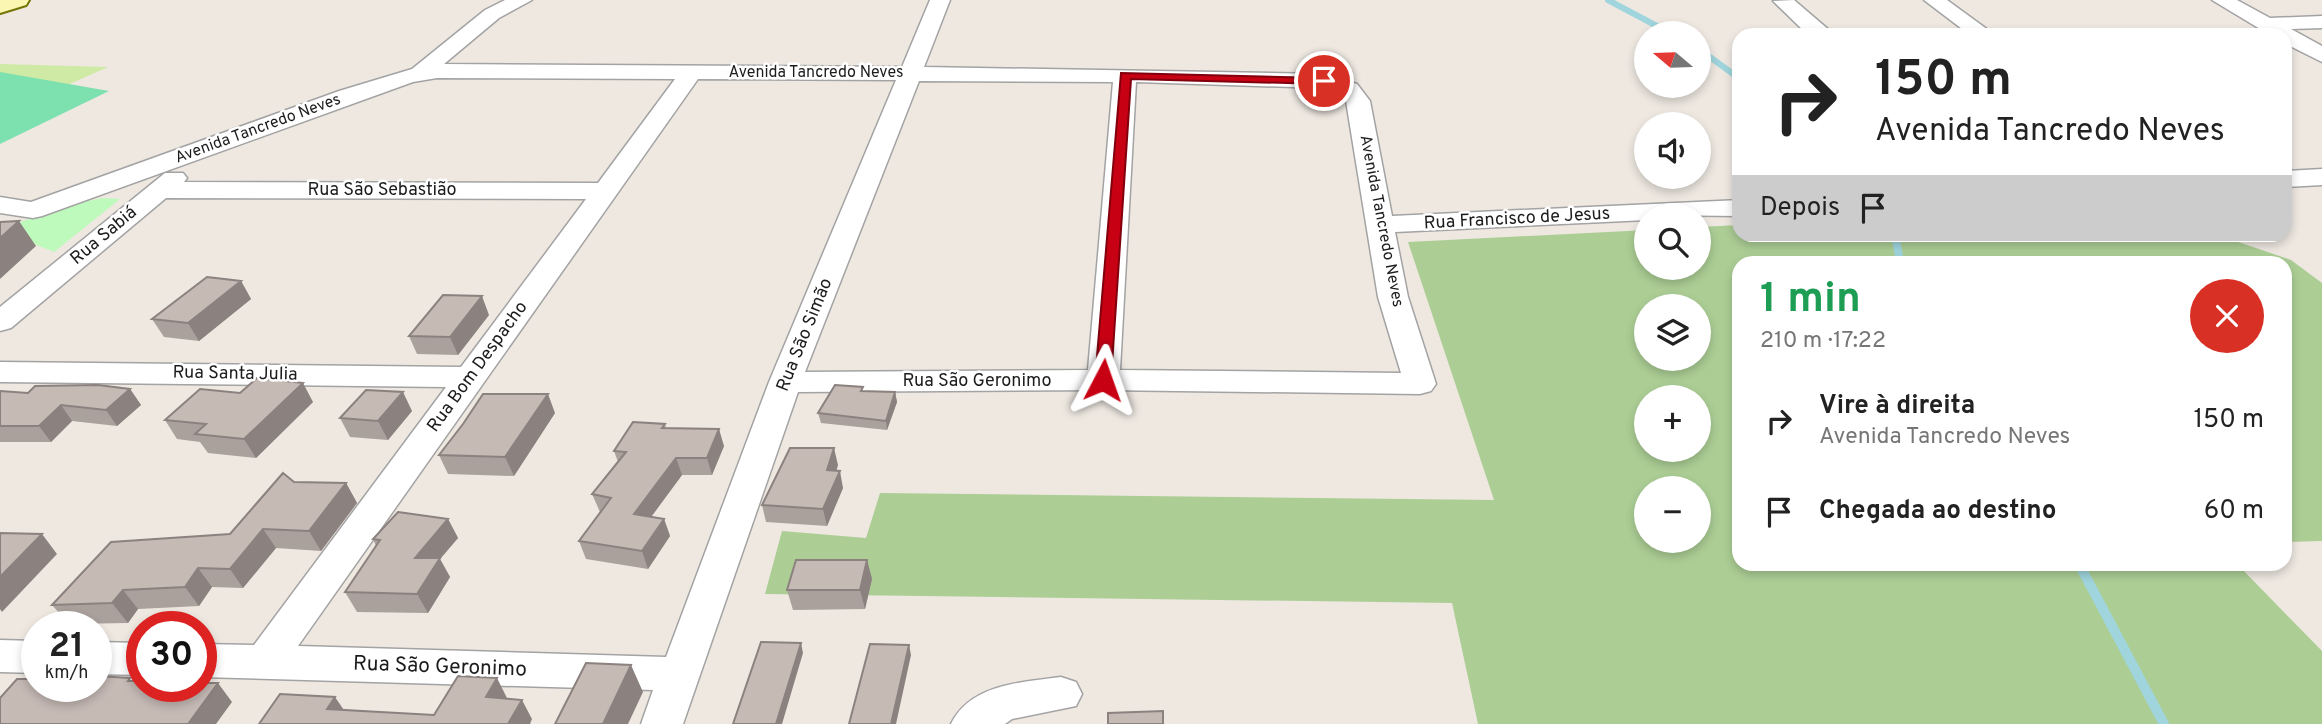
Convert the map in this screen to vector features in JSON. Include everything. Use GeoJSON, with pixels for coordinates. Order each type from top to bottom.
{"type":"FeatureCollection","features":[{"type":"Feature","properties":{"kind":"main road"},"geometry":{"type":"LineString","coordinates":[[0,5],[17,0]]}},
{"type":"Feature","properties":{"kind":"street"},"geometry":{"type":"LineString","coordinates":[[419,74],[492,15],[522,0]]}},
{"type":"Feature","properties":{"kind":"street","name":"Rua São Simão"},"geometry":{"type":"LineString","coordinates":[[662,724],[785,382],[940,0]]}},
{"type":"Feature","properties":{"kind":"street"},"geometry":{"type":"LineString","coordinates":[[1934,0],[1974,28]]}},
{"type":"Feature","properties":{"kind":"street"},"geometry":{"type":"LineString","coordinates":[[2222,0],[2273,28]]}},
{"type":"Feature","properties":{"kind":"street"},"geometry":{"type":"LineString","coordinates":[[1783,1],[1813,28]]}},
{"type":"Feature","properties":{"kind":"street"},"geometry":{"type":"LineString","coordinates":[[2266,24],[2322,22]]}},
{"type":"Feature","properties":{"kind":"street"},"geometry":{"type":"LineString","coordinates":[[2292,38],[2322,55]]}},
{"type":"Feature","properties":{"kind":"street","name":"Avenida Tancredo Neves"},"geometry":{"type":"LineString","coordinates":[[0,205],[33,211],[347,96],[419,74],[477,70],[1125,75],[1324,81],[1349,89],[1358,101],[1378,225],[1393,297],[1420,384]]}},
{"type":"Feature","properties":{"kind":"street","name":"Rua Bom Despacho"},"geometry":{"type":"LineString","coordinates":[[265,662],[692,72]]}},
{"type":"Feature","properties":{"kind":"street"},"geometry":{"type":"LineString","coordinates":[[1103,380],[1125,75]]}},
{"type":"Feature","properties":{"kind":"street","name":"Rua Sabiá"},"geometry":{"type":"LineString","coordinates":[[0,323],[207,149]]}},
{"type":"Feature","properties":{"kind":"street"},"geometry":{"type":"LineString","coordinates":[[2292,179],[2322,177]]}},
{"type":"Feature","properties":{"kind":"street","name":"Rua São Sebastião"},"geometry":{"type":"LineString","coordinates":[[158,190],[606,191]]}},
{"type":"Feature","properties":{"kind":"street","name":"Rua Francisco de Jesus"},"geometry":{"type":"LineString","coordinates":[[1378,225],[1732,208]]}},
{"type":"Feature","properties":{"kind":"street"},"geometry":{"type":"LineString","coordinates":[[0,222],[33,211]]}},
{"type":"Feature","properties":{"kind":"street","name":"Rua Santa Julia"},"geometry":{"type":"LineString","coordinates":[[0,372],[471,377]]}},
{"type":"Feature","properties":{"kind":"street","name":"Rua São Geronimo"},"geometry":{"type":"LineString","coordinates":[[785,382],[1103,380],[1420,384]]}},
{"type":"Feature","properties":{"kind":"street"},"geometry":{"type":"LineString","coordinates":[[0,656],[21,657]]}},
{"type":"Feature","properties":{"kind":"street","name":"Rua São Geronimo"},"geometry":{"type":"LineString","coordinates":[[217,660],[680,674]]}},
{"type":"Feature","properties":{"kind":"street"},"geometry":{"type":"LineString","coordinates":[[972,724],[1002,704],[1060,694]]}},
{"type":"Feature","properties":{"kind":"green space"},"geometry":{"type":"Polygon","coordinates":[[[0,64],[108,67],[0,115],[0,64]]]}},
{"type":"Feature","properties":{"kind":"green space"},"geometry":{"type":"Polygon","coordinates":[[[0,72],[109,91],[0,144],[0,72]]]}},
{"type":"Feature","properties":{"kind":"green space"},"geometry":{"type":"Polygon","coordinates":[[[103,198],[120,199],[54,252],[0,230],[62,206],[103,198]]]}},
{"type":"Feature","properties":{"kind":"green space"},"geometry":{"type":"Polygon","coordinates":[[[1732,225],[1732,242],[2238,242],[2279,256],[1732,256],[1732,571],[2244,571],[2322,651],[2322,724],[1478,724],[1452,603],[765,594],[782,531],[866,538],[880,493],[1494,500],[1408,242],[1634,231],[1634,280],[1711,280],[1711,226],[1732,225]]]}},
{"type":"Feature","properties":{"kind":"green space"},"geometry":{"type":"Polygon","coordinates":[[[2292,261],[2322,283],[2322,541],[2292,542],[2292,261]]]}},
{"type":"Feature","properties":{"kind":"building"},"geometry":{"type":"Polygon","coordinates":[[[19,221],[0,238],[0,222],[19,221]]]}},
{"type":"Feature","properties":{"kind":"building"},"geometry":{"type":"Polygon","coordinates":[[[207,277],[241,281],[188,323],[152,319],[207,277]]]}},
{"type":"Feature","properties":{"kind":"building"},"geometry":{"type":"Polygon","coordinates":[[[443,295],[482,296],[450,337],[409,336],[443,295]]]}},
{"type":"Feature","properties":{"kind":"building"},"geometry":{"type":"Polygon","coordinates":[[[257,378],[303,383],[244,439],[195,434],[206,424],[165,420],[200,389],[240,393],[257,378]]]}},
{"type":"Feature","properties":{"kind":"building"},"geometry":{"type":"Polygon","coordinates":[[[98,385],[130,389],[106,410],[61,405],[39,426],[0,426],[0,391],[28,393],[35,386],[98,385]]]}},
{"type":"Feature","properties":{"kind":"building"},"geometry":{"type":"Polygon","coordinates":[[[835,385],[863,387],[861,391],[895,392],[886,421],[818,413],[835,385]]]}},
{"type":"Feature","properties":{"kind":"building"},"geometry":{"type":"Polygon","coordinates":[[[366,390],[403,392],[378,421],[340,418],[366,390]]]}},
{"type":"Feature","properties":{"kind":"building"},"geometry":{"type":"Polygon","coordinates":[[[483,394],[548,394],[505,457],[439,455],[463,424],[483,394]]]}},
{"type":"Feature","properties":{"kind":"building"},"geometry":{"type":"Polygon","coordinates":[[[633,422],[665,424],[662,428],[719,429],[707,458],[676,458],[634,514],[664,519],[642,551],[579,541],[611,498],[592,494],[626,452],[614,451],[633,422]]]}},
{"type":"Feature","properties":{"kind":"building"},"geometry":{"type":"Polygon","coordinates":[[[790,448],[834,448],[827,470],[840,471],[823,509],[762,505],[790,448]]]}},
{"type":"Feature","properties":{"kind":"building"},"geometry":{"type":"Polygon","coordinates":[[[283,473],[294,482],[346,483],[309,531],[263,529],[230,569],[198,568],[185,587],[123,590],[112,603],[52,605],[111,542],[230,534],[283,473]]]}},
{"type":"Feature","properties":{"kind":"building"},"geometry":{"type":"Polygon","coordinates":[[[398,512],[448,519],[415,558],[440,558],[417,594],[345,592],[380,540],[373,539],[398,512]]]}},
{"type":"Feature","properties":{"kind":"building"},"geometry":{"type":"Polygon","coordinates":[[[0,533],[42,534],[0,577],[0,533]]]}},
{"type":"Feature","properties":{"kind":"building"},"geometry":{"type":"Polygon","coordinates":[[[796,560],[867,560],[860,590],[787,590],[796,560]]]}},
{"type":"Feature","properties":{"kind":"building"},"geometry":{"type":"Polygon","coordinates":[[[761,642],[801,643],[776,724],[733,724],[761,642]]]}},
{"type":"Feature","properties":{"kind":"building"},"geometry":{"type":"Polygon","coordinates":[[[870,644],[909,645],[891,724],[849,724],[870,644]]]}},
{"type":"Feature","properties":{"kind":"building"},"geometry":{"type":"Polygon","coordinates":[[[586,663],[631,665],[603,724],[555,724],[586,663]]]}},
{"type":"Feature","properties":{"kind":"building"},"geometry":{"type":"Polygon","coordinates":[[[458,676],[497,678],[486,697],[522,700],[508,724],[259,724],[280,694],[335,697],[327,709],[434,715],[458,676]]]}},
{"type":"Feature","properties":{"kind":"building"},"geometry":{"type":"Polygon","coordinates":[[[112,677],[126,678],[126,702],[204,702],[188,724],[0,724],[0,698],[17,679],[21,679],[21,702],[112,702],[112,677]]]}},
{"type":"Feature","properties":{"kind":"building"},"geometry":{"type":"Polygon","coordinates":[[[1163,711],[1163,724],[1108,724],[1108,713],[1163,711]]]}},
{"type":"Feature","properties":{"kind":"waterway"},"geometry":{"type":"LineString","coordinates":[[1608,0],[1647,21]]}},
{"type":"Feature","properties":{"kind":"waterway"},"geometry":{"type":"LineString","coordinates":[[1712,59],[1732,73]]}},
{"type":"Feature","properties":{"kind":"waterway"},"geometry":{"type":"LineString","coordinates":[[1896,242],[1899,256]]}},
{"type":"Feature","properties":{"kind":"waterway"},"geometry":{"type":"LineString","coordinates":[[2083,571],[2164,724]]}},
{"type":"Feature","properties":{"kind":"route"},"geometry":{"type":"LineString","coordinates":[[1103,380],[1125,75],[1324,81]]}}]}
